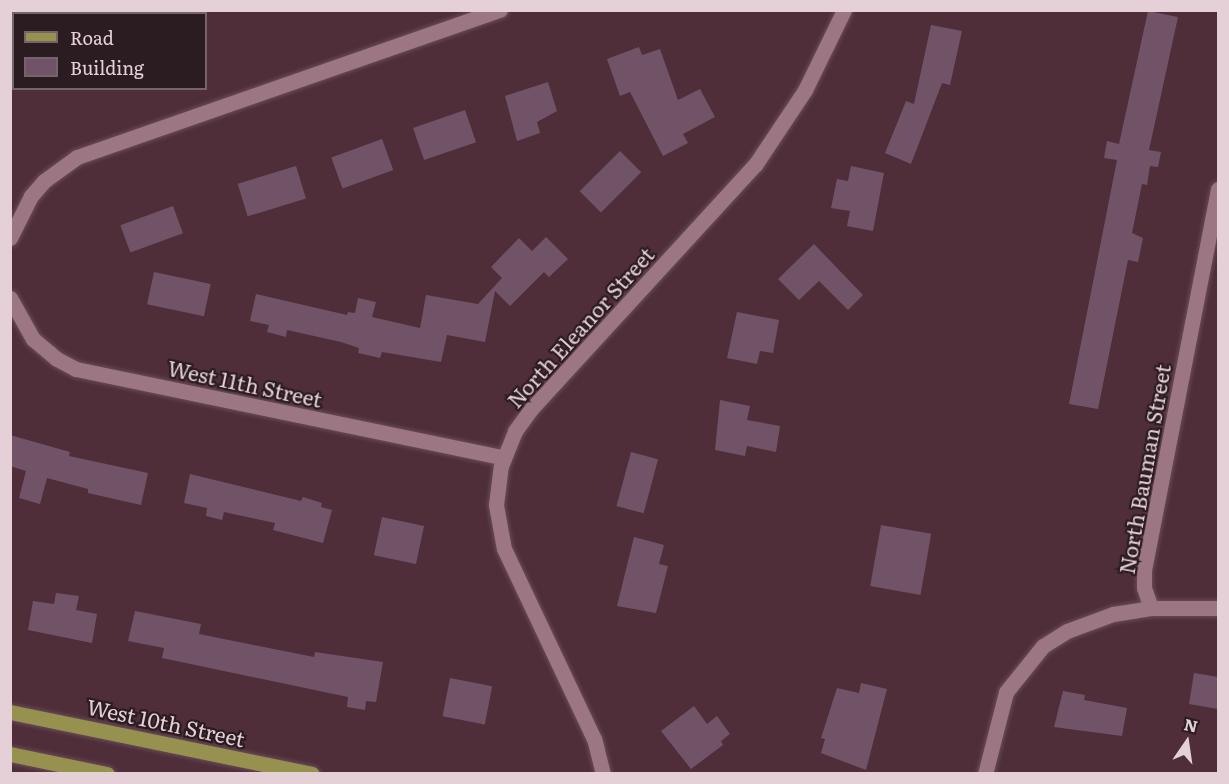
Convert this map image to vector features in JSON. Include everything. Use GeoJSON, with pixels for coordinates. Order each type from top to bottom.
{"type":"FeatureCollection","features":[{"type":"Feature","properties":{"kind":"main road","name":"West 10th Street"},"geometry":{"type":"LineString","coordinates":[[10,712],[312,774]]}},
{"type":"Feature","properties":{"kind":"main road"},"geometry":{"type":"LineString","coordinates":[[10,754],[107,774]]}},
{"type":"Feature","properties":{"kind":"street"},"geometry":{"type":"LineString","coordinates":[[10,238],[31,196],[77,157],[500,10]]}},
{"type":"Feature","properties":{"kind":"street","name":"North Eleanor Street"},"geometry":{"type":"LineString","coordinates":[[603,774],[594,739],[504,549],[496,503],[504,458],[515,431],[532,408],[755,165],[805,90],[844,10]]}},
{"type":"Feature","properties":{"kind":"street","name":"North Bauman Street"},"geometry":{"type":"LineString","coordinates":[[1151,608],[1144,588],[1144,570],[1213,246],[1218,189]]}},
{"type":"Feature","properties":{"kind":"street","name":"West 11th Street"},"geometry":{"type":"LineString","coordinates":[[10,298],[33,339],[57,360],[76,369],[504,458]]}},
{"type":"Feature","properties":{"kind":"street"},"geometry":{"type":"LineString","coordinates":[[985,774],[1001,703],[1028,660],[1067,632],[1113,614],[1151,608],[1218,608]]}},
{"type":"Feature","properties":{"kind":"building"},"geometry":{"type":"Polygon","coordinates":[[[1148,11],[1178,17],[1149,150],[1161,152],[1158,167],[1150,166],[1147,185],[1142,184],[1132,233],[1143,238],[1138,262],[1128,260],[1098,409],[1069,404],[1117,160],[1104,158],[1107,141],[1119,144],[1148,11]]]}},
{"type":"Feature","properties":{"kind":"building"},"geometry":{"type":"Polygon","coordinates":[[[931,25],[962,31],[950,85],[942,83],[911,164],[885,153],[906,101],[914,104],[931,25]]]}},
{"type":"Feature","properties":{"kind":"building"},"geometry":{"type":"Polygon","coordinates":[[[639,47],[642,55],[660,49],[678,100],[700,89],[715,117],[683,134],[688,143],[663,156],[630,92],[620,96],[607,59],[639,47]]]}},
{"type":"Feature","properties":{"kind":"building"},"geometry":{"type":"Polygon","coordinates":[[[548,82],[557,111],[537,122],[540,133],[517,141],[505,96],[548,82]]]}},
{"type":"Feature","properties":{"kind":"building"},"geometry":{"type":"Polygon","coordinates":[[[465,110],[476,142],[424,160],[413,128],[465,110]]]}},
{"type":"Feature","properties":{"kind":"building"},"geometry":{"type":"Polygon","coordinates":[[[382,139],[393,170],[343,188],[331,157],[382,139]]]}},
{"type":"Feature","properties":{"kind":"building"},"geometry":{"type":"Polygon","coordinates":[[[620,151],[641,172],[601,213],[580,191],[620,151]]]}},
{"type":"Feature","properties":{"kind":"building"},"geometry":{"type":"Polygon","coordinates":[[[296,166],[306,199],[248,216],[238,184],[296,166]]]}},
{"type":"Feature","properties":{"kind":"building"},"geometry":{"type":"Polygon","coordinates":[[[851,166],[884,173],[873,231],[847,226],[850,211],[831,208],[837,179],[848,181],[851,166]]]}},
{"type":"Feature","properties":{"kind":"building"},"geometry":{"type":"Polygon","coordinates":[[[173,206],[183,233],[130,252],[120,225],[173,206]]]}},
{"type":"Feature","properties":{"kind":"building"},"geometry":{"type":"Polygon","coordinates":[[[546,237],[568,259],[549,277],[544,272],[510,306],[495,291],[485,342],[447,335],[441,362],[382,352],[380,358],[358,353],[359,348],[341,342],[287,330],[286,337],[267,332],[269,325],[250,321],[256,294],[347,315],[348,312],[355,313],[358,298],[376,302],[372,317],[420,328],[426,295],[478,304],[502,278],[491,267],[519,238],[532,251],[546,237]]]}},
{"type":"Feature","properties":{"kind":"building"},"geometry":{"type":"Polygon","coordinates":[[[814,244],[863,295],[848,310],[819,281],[799,300],[778,279],[814,244]]]}},
{"type":"Feature","properties":{"kind":"building"},"geometry":{"type":"Polygon","coordinates":[[[154,272],[211,284],[204,316],[147,304],[154,272]]]}},
{"type":"Feature","properties":{"kind":"building"},"geometry":{"type":"Polygon","coordinates":[[[737,312],[779,320],[773,353],[760,351],[757,364],[727,358],[737,312]]]}},
{"type":"Feature","properties":{"kind":"building"},"geometry":{"type":"Polygon","coordinates":[[[720,400],[750,406],[747,420],[780,426],[776,452],[747,446],[745,456],[715,450],[720,400]]]}},
{"type":"Feature","properties":{"kind":"building"},"geometry":{"type":"Polygon","coordinates":[[[10,435],[70,452],[69,456],[148,473],[141,505],[88,493],[88,489],[47,478],[40,504],[19,498],[26,471],[10,466],[10,435]]]}},
{"type":"Feature","properties":{"kind":"building"},"geometry":{"type":"Polygon","coordinates":[[[631,452],[658,459],[644,513],[617,506],[631,452]]]}},
{"type":"Feature","properties":{"kind":"building"},"geometry":{"type":"Polygon","coordinates":[[[190,474],[301,501],[303,497],[322,503],[321,507],[332,510],[323,543],[273,530],[275,523],[224,512],[222,520],[206,516],[207,508],[184,503],[190,474]]]}},
{"type":"Feature","properties":{"kind":"building"},"geometry":{"type":"Polygon","coordinates":[[[382,517],[424,526],[416,564],[374,555],[382,517]]]}},
{"type":"Feature","properties":{"kind":"building"},"geometry":{"type":"Polygon","coordinates":[[[881,525],[931,534],[920,595],[870,586],[881,525]]]}},
{"type":"Feature","properties":{"kind":"building"},"geometry":{"type":"Polygon","coordinates":[[[634,537],[664,545],[659,564],[668,566],[656,613],[617,606],[634,537]]]}},
{"type":"Feature","properties":{"kind":"building"},"geometry":{"type":"Polygon","coordinates":[[[56,593],[79,596],[76,610],[97,614],[92,643],[28,630],[33,601],[54,604],[56,593]]]}},
{"type":"Feature","properties":{"kind":"building"},"geometry":{"type":"Polygon","coordinates":[[[135,611],[201,624],[199,634],[314,657],[315,652],[383,662],[376,702],[366,701],[365,710],[347,707],[348,697],[162,658],[164,648],[128,641],[135,611]]]}},
{"type":"Feature","properties":{"kind":"building"},"geometry":{"type":"Polygon","coordinates":[[[1194,673],[1218,677],[1218,709],[1189,704],[1194,673]]]}},
{"type":"Feature","properties":{"kind":"building"},"geometry":{"type":"Polygon","coordinates":[[[450,678],[492,686],[485,724],[443,716],[450,678]]]}},
{"type":"Feature","properties":{"kind":"building"},"geometry":{"type":"Polygon","coordinates":[[[861,683],[887,689],[866,770],[821,753],[825,739],[821,738],[837,688],[859,693],[861,683]]]}},
{"type":"Feature","properties":{"kind":"building"},"geometry":{"type":"Polygon","coordinates":[[[1063,691],[1085,695],[1084,700],[1127,708],[1122,736],[1054,727],[1063,691]]]}},
{"type":"Feature","properties":{"kind":"building"},"geometry":{"type":"Polygon","coordinates":[[[694,706],[707,724],[717,716],[730,734],[721,741],[723,745],[691,769],[661,731],[694,706]]]}}]}
